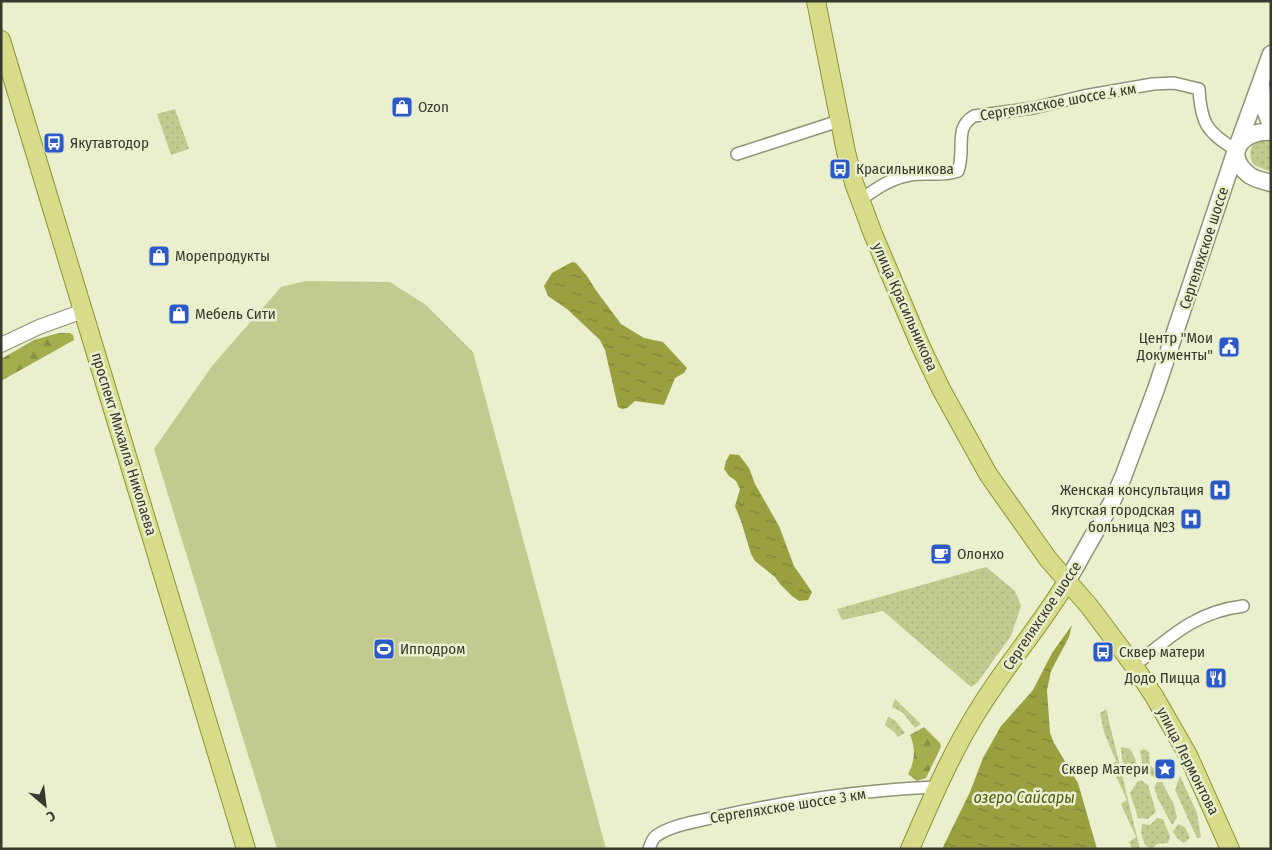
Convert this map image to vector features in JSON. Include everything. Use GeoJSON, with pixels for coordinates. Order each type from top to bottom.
{"type":"FeatureCollection","features":[{"type":"Feature","properties":{"kind":"main road","name":"улица Красильникова"},"geometry":{"type":"LineString","coordinates":[[816,1],[839,121],[860,200],[921,347],[941,390],[988,474],[1048,559],[1068,580]]}},
{"type":"Feature","properties":{"kind":"main road","name":"проспект Михаила Николаева"},"geometry":{"type":"LineString","coordinates":[[1,40],[246,849]]}},
{"type":"Feature","properties":{"kind":"main road","name":"Сергеляхское шоссе"},"geometry":{"type":"LineString","coordinates":[[910,849],[957,746],[980,707],[1050,609],[1111,504],[1159,382],[1236,150],[1271,54]]}},
{"type":"Feature","properties":{"kind":"main road"},"geometry":{"type":"LineString","coordinates":[[1260,82],[1264,107],[1271,126]]}},
{"type":"Feature","properties":{"kind":"main road","name":"Сергеляхское шоссе"},"geometry":{"type":"LineString","coordinates":[[1236,150],[1240,142],[1250,134],[1261,131],[1271,132]]}},
{"type":"Feature","properties":{"kind":"main road"},"geometry":{"type":"LineString","coordinates":[[1236,150],[1236,157],[1250,176],[1271,183]]}},
{"type":"Feature","properties":{"kind":"main road"},"geometry":{"type":"LineString","coordinates":[[1219,202],[1233,188],[1250,176]]}},
{"type":"Feature","properties":{"kind":"main road","name":"улица Лермонтова"},"geometry":{"type":"LineString","coordinates":[[1068,580],[1134,666],[1154,696],[1188,755],[1230,849]]}},
{"type":"Feature","properties":{"kind":"street","name":"Сергеляхское шоссе 4 км"},"geometry":{"type":"LineString","coordinates":[[860,200],[886,183],[910,175],[948,175],[958,171],[962,161],[962,128],[965,121],[974,116],[1033,108],[1084,96],[1153,84],[1174,83],[1199,89],[1203,120],[1209,130],[1236,150]]}},
{"type":"Feature","properties":{"kind":"street"},"geometry":{"type":"LineString","coordinates":[[737,154],[839,121]]}},
{"type":"Feature","properties":{"kind":"street"},"geometry":{"type":"LineString","coordinates":[[1,346],[39,327],[83,311]]}},
{"type":"Feature","properties":{"kind":"street"},"geometry":{"type":"LineString","coordinates":[[1134,666],[1193,621],[1224,608],[1243,606]]}},
{"type":"Feature","properties":{"kind":"street","name":"Сергеляхское шоссе 3 км"},"geometry":{"type":"LineString","coordinates":[[648,849],[654,837],[668,829],[730,814],[869,793],[937,787]]}},
{"type":"Feature","properties":{"kind":"shaded area"},"geometry":{"type":"Polygon","coordinates":[[[175,109],[189,149],[171,155],[157,114],[175,109]]]}},
{"type":"Feature","properties":{"kind":"shaded area"},"geometry":{"type":"Polygon","coordinates":[[[1271,137],[1271,172],[1254,165],[1250,153],[1255,142],[1271,137]]]}},
{"type":"Feature","properties":{"kind":"shaded area","name":"Ипподром"},"geometry":{"type":"Polygon","coordinates":[[[305,281],[390,282],[426,305],[473,352],[606,849],[277,849],[154,449],[212,366],[281,287],[305,281]]]}},
{"type":"Feature","properties":{"kind":"shaded area"},"geometry":{"type":"Polygon","coordinates":[[[986,567],[1015,591],[1021,606],[1011,636],[977,683],[971,687],[883,611],[842,620],[837,609],[986,567]]]}},
{"type":"Feature","properties":{"kind":"shaded area"},"geometry":{"type":"Polygon","coordinates":[[[895,699],[921,724],[915,728],[903,713],[892,707],[895,699]]]}},
{"type":"Feature","properties":{"kind":"shaded area"},"geometry":{"type":"Polygon","coordinates":[[[1106,709],[1140,849],[1132,849],[1129,842],[1136,837],[1121,804],[1127,800],[1111,765],[1116,761],[1104,732],[1100,713],[1106,709]]]}},
{"type":"Feature","properties":{"kind":"shaded area"},"geometry":{"type":"Polygon","coordinates":[[[888,717],[895,720],[905,733],[898,737],[885,725],[888,717]]]}},
{"type":"Feature","properties":{"kind":"shaded area"},"geometry":{"type":"Polygon","coordinates":[[[1121,747],[1130,749],[1135,758],[1138,773],[1132,776],[1122,760],[1121,747]]]}},
{"type":"Feature","properties":{"kind":"shaded area"},"geometry":{"type":"Polygon","coordinates":[[[1144,749],[1149,752],[1150,765],[1158,773],[1154,777],[1147,772],[1142,763],[1140,751],[1144,749]]]}},
{"type":"Feature","properties":{"kind":"shaded area"},"geometry":{"type":"Polygon","coordinates":[[[1180,776],[1197,813],[1201,837],[1197,838],[1175,790],[1180,776]]]}},
{"type":"Feature","properties":{"kind":"shaded area"},"geometry":{"type":"Polygon","coordinates":[[[1141,780],[1148,785],[1156,812],[1148,819],[1138,818],[1130,793],[1137,782],[1141,780]]]}},
{"type":"Feature","properties":{"kind":"shaded area"},"geometry":{"type":"Polygon","coordinates":[[[1157,782],[1162,782],[1174,805],[1177,818],[1172,825],[1154,788],[1157,782]]]}},
{"type":"Feature","properties":{"kind":"shaded area"},"geometry":{"type":"Polygon","coordinates":[[[1157,818],[1163,819],[1170,836],[1168,843],[1157,844],[1152,849],[1145,845],[1141,833],[1142,824],[1150,825],[1157,818]]]}},
{"type":"Feature","properties":{"kind":"shaded area"},"geometry":{"type":"Polygon","coordinates":[[[1178,824],[1185,827],[1190,838],[1184,843],[1173,832],[1178,824]]]}},
{"type":"Feature","properties":{"kind":"green space"},"geometry":{"type":"Polygon","coordinates":[[[59,333],[70,333],[73,335],[74,340],[1,381],[1,359],[34,340],[59,333]]]}},
{"type":"Feature","properties":{"kind":"green space"},"geometry":{"type":"Polygon","coordinates":[[[924,727],[940,743],[941,747],[926,778],[917,781],[908,774],[914,754],[910,735],[924,727]]]}},
{"type":"Feature","properties":{"kind":"water"},"geometry":{"type":"Polygon","coordinates":[[[572,262],[576,263],[587,276],[621,324],[644,338],[663,342],[687,368],[684,373],[675,378],[664,405],[635,401],[627,408],[622,409],[618,407],[605,350],[600,340],[567,309],[548,296],[544,286],[552,273],[572,262]]]}},
{"type":"Feature","properties":{"kind":"water"},"geometry":{"type":"Polygon","coordinates":[[[730,454],[739,455],[749,468],[755,484],[779,526],[794,566],[812,592],[808,600],[799,601],[792,596],[775,577],[755,561],[751,554],[735,506],[740,489],[736,481],[724,469],[730,454]]]}},
{"type":"Feature","properties":{"kind":"water","name":"озеро Сайсары"},"geometry":{"type":"Polygon","coordinates":[[[1072,625],[1069,637],[1051,671],[1047,690],[1050,733],[1078,783],[1097,849],[942,849],[970,792],[983,758],[1001,726],[1033,690],[1052,653],[1072,625]]]}},
{"type":"Feature","properties":{"kind":"place","name":"Ozon"},"geometry":{"type":"Point","coordinates":[402,107]}},
{"type":"Feature","properties":{"kind":"place","name":"Якутавтодор"},"geometry":{"type":"Point","coordinates":[54,143]}},
{"type":"Feature","properties":{"kind":"place","name":"Красильникова"},"geometry":{"type":"Point","coordinates":[840,169]}},
{"type":"Feature","properties":{"kind":"place","name":"Морепродукты"},"geometry":{"type":"Point","coordinates":[159,256]}},
{"type":"Feature","properties":{"kind":"place","name":"Мебель Сити"},"geometry":{"type":"Point","coordinates":[179,314]}},
{"type":"Feature","properties":{"kind":"place","name":"Центр \"Мои Документы\""},"geometry":{"type":"Point","coordinates":[1229,347]}},
{"type":"Feature","properties":{"kind":"place","name":"Женская консультация"},"geometry":{"type":"Point","coordinates":[1220,490]}},
{"type":"Feature","properties":{"kind":"place","name":"Якутская городская больница №3"},"geometry":{"type":"Point","coordinates":[1191,519]}},
{"type":"Feature","properties":{"kind":"place","name":"Олонхо"},"geometry":{"type":"Point","coordinates":[941,554]}},
{"type":"Feature","properties":{"kind":"place","name":"Ипподром"},"geometry":{"type":"Point","coordinates":[384,649]}},
{"type":"Feature","properties":{"kind":"place","name":"Сквер матери"},"geometry":{"type":"Point","coordinates":[1103,652]}},
{"type":"Feature","properties":{"kind":"place","name":"Додо Пицца"},"geometry":{"type":"Point","coordinates":[1216,678]}},
{"type":"Feature","properties":{"kind":"place","name":"Сквер Матери"},"geometry":{"type":"Point","coordinates":[1165,769]}}]}
